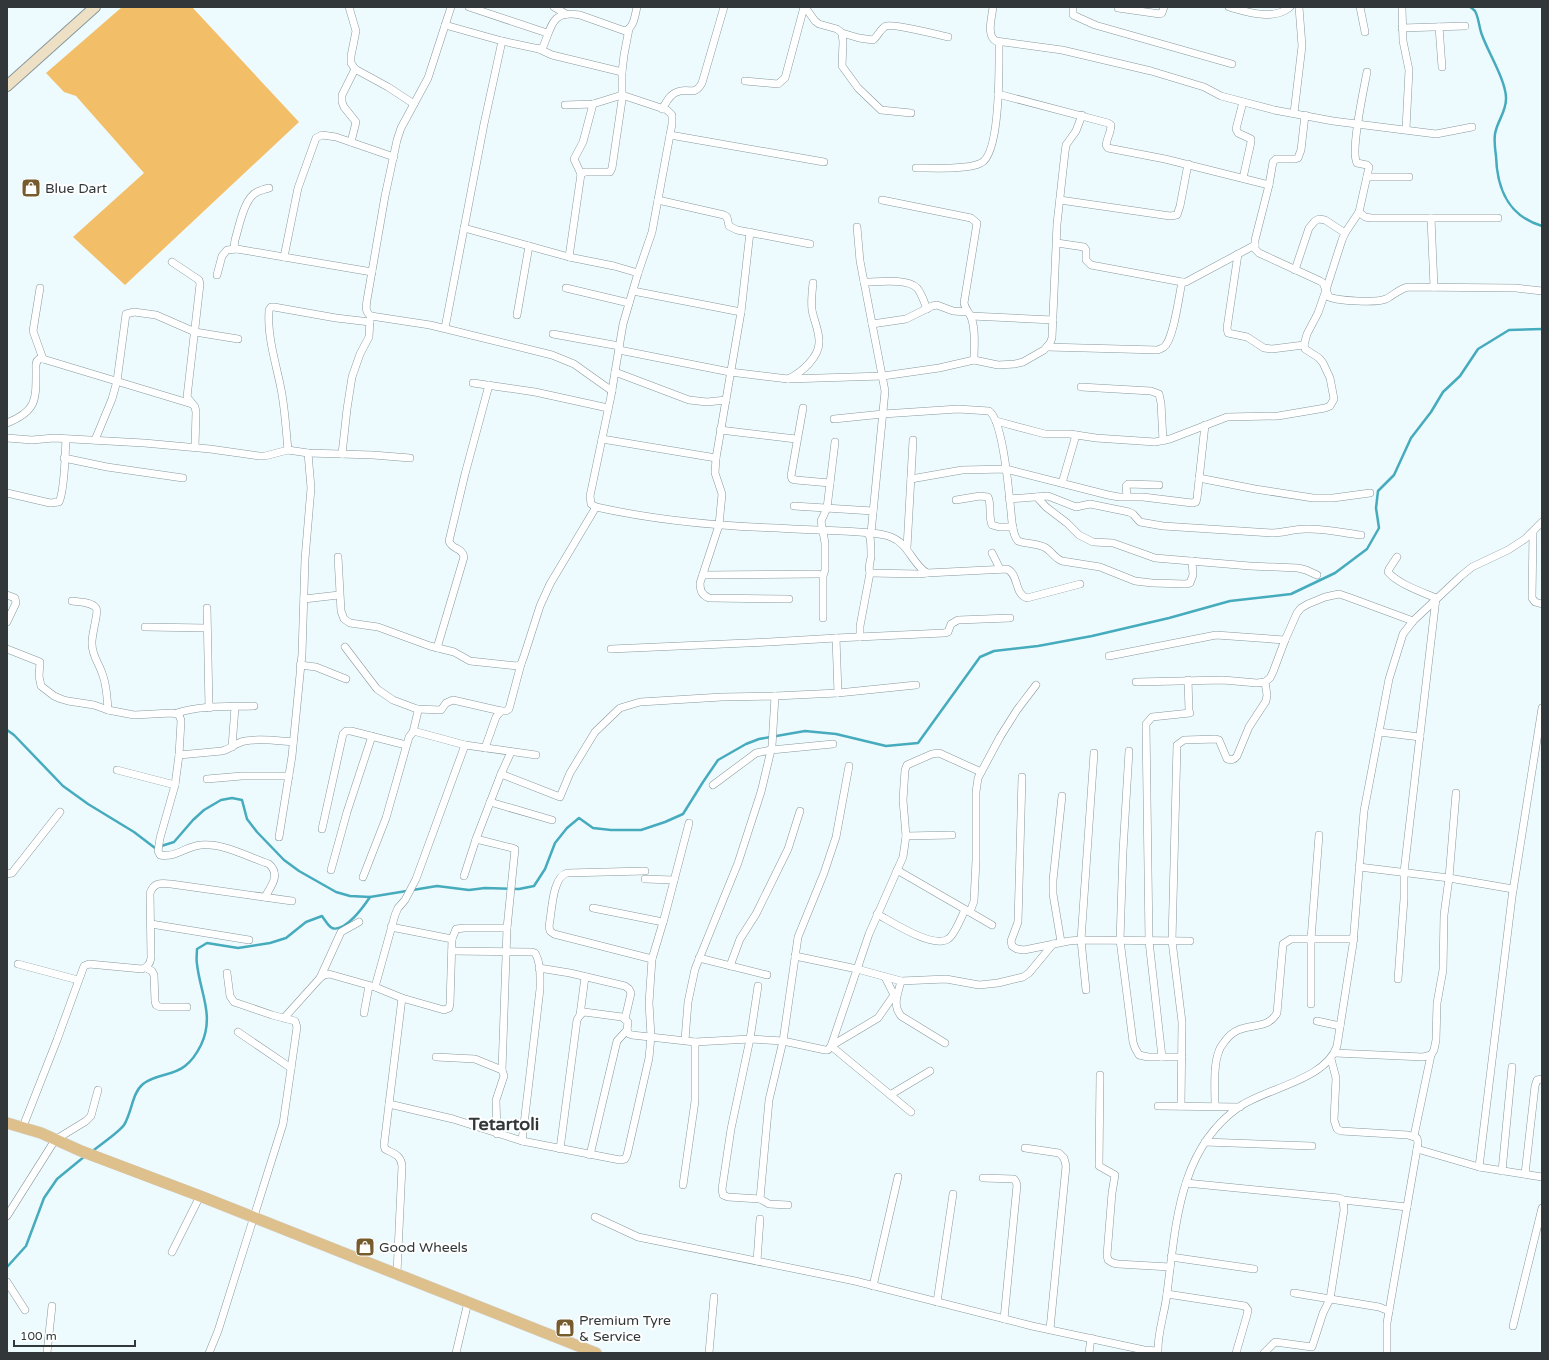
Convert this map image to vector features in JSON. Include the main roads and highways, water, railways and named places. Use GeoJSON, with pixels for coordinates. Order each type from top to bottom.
{"type":"FeatureCollection","features":[{"type":"Feature","properties":{"kind":"main road"},"geometry":{"type":"LineString","coordinates":[[7,86],[95,7]]}},
{"type":"Feature","properties":{"kind":"main road"},"geometry":{"type":"LineString","coordinates":[[7,1115],[55,1140],[102,1160],[200,1196],[596,1353]]}},
{"type":"Feature","properties":{"kind":"main road"},"geometry":{"type":"LineString","coordinates":[[7,1123],[24,1125]]}},
{"type":"Feature","properties":{"kind":"waterway"},"geometry":{"type":"LineString","coordinates":[[1470,7],[1475,11],[1482,35],[1500,74],[1505,90],[1505,107],[1495,134],[1497,168],[1502,190],[1513,208],[1530,221],[1542,226]]}},
{"type":"Feature","properties":{"kind":"waterway"},"geometry":{"type":"LineString","coordinates":[[7,730],[14,735],[63,786],[88,804],[134,832],[155,848],[174,842],[204,810],[221,800],[232,798],[242,800],[247,819],[257,832],[284,860],[299,871],[336,892],[350,896],[370,897],[437,886],[469,890],[485,888],[519,889],[534,886],[545,869],[555,843],[567,828],[579,818],[593,828],[611,830],[641,830],[665,822],[683,814],[718,760],[746,744],[759,739],[805,731],[836,734],[886,746],[918,743],[980,657],[994,651],[1038,646],[1092,636],[1169,618],[1230,601],[1291,594],[1335,573],[1367,549],[1379,528],[1376,508],[1378,491],[1394,475],[1411,438],[1431,412],[1443,392],[1460,376],[1478,349],[1509,330],[1542,329]]}},
{"type":"Feature","properties":{"kind":"waterway"},"geometry":{"type":"LineString","coordinates":[[91,1152],[124,1125],[134,1098],[139,1088],[143,1084],[153,1078],[175,1072],[185,1066],[201,1045],[207,1024],[207,1014],[199,975],[197,949],[207,943],[238,948],[270,943],[286,938],[306,922],[322,916],[332,928],[343,927],[354,918],[370,897]]}},
{"type":"Feature","properties":{"kind":"waterway"},"geometry":{"type":"LineString","coordinates":[[7,1267],[26,1246],[44,1198],[57,1179],[85,1156]]}},
{"type":"Feature","properties":{"kind":"place","name":"Blue Dart"},"geometry":{"type":"Point","coordinates":[31,188]}},
{"type":"Feature","properties":{"kind":"place","name":"Good Wheels"},"geometry":{"type":"Point","coordinates":[365,1247]}},
{"type":"Feature","properties":{"kind":"place","name":"Premium Tyre & Service"},"geometry":{"type":"Point","coordinates":[565,1328]}},
{"type":"Feature","properties":{"kind":"district","name":"Tetartoli"},"geometry":{"type":"Point","coordinates":[504,1124]}}]}
